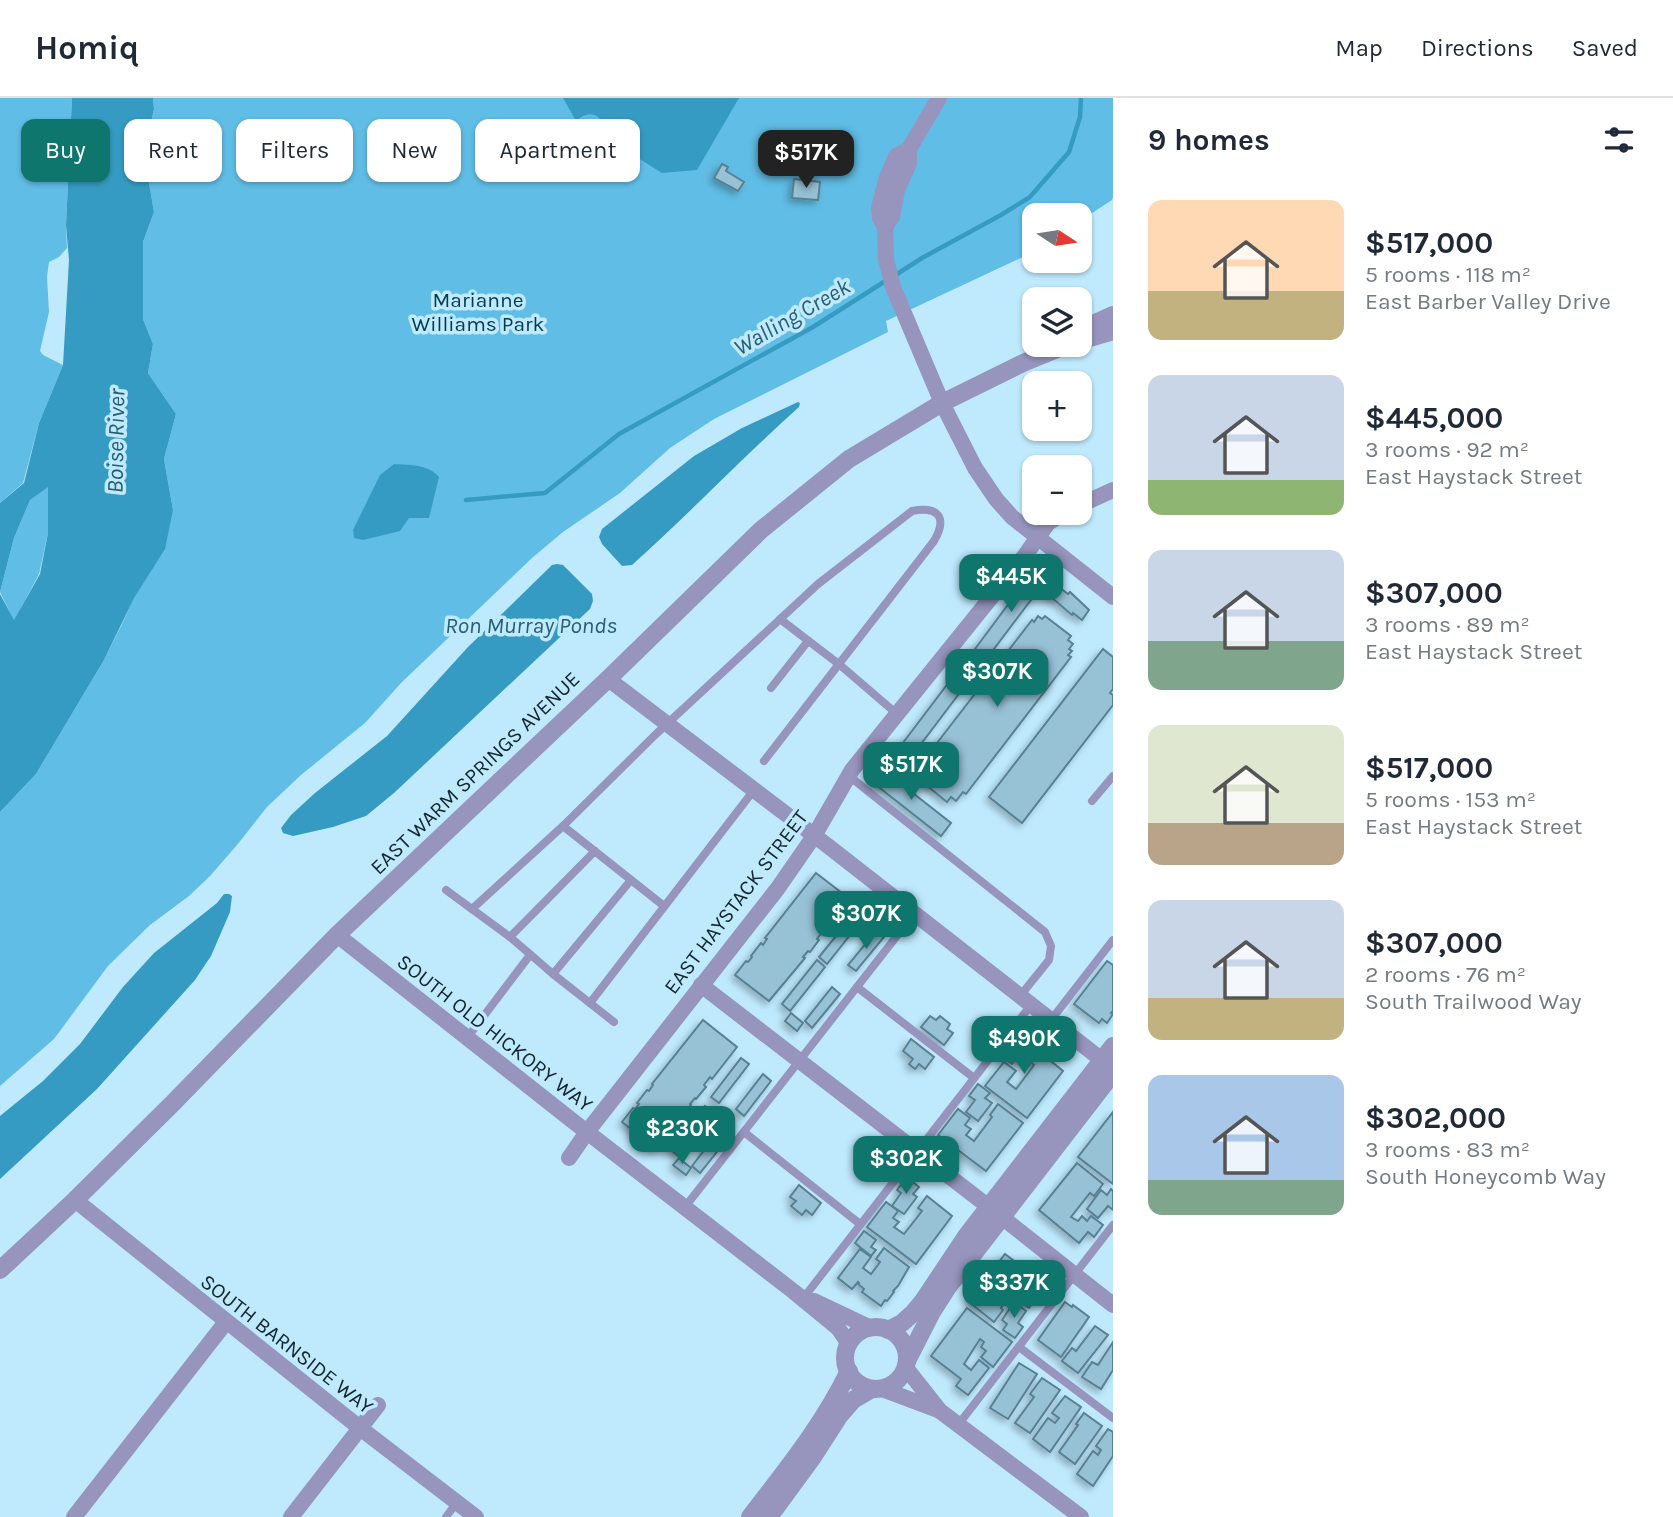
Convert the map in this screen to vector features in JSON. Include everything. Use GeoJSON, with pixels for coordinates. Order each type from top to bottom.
{"type":"FeatureCollection","features":[{"type":"Feature","properties":{"kind":"street"},"geometry":{"type":"LineString","coordinates":[[939,98],[909,149],[909,163],[897,190],[892,217],[885,227],[889,274],[904,317],[942,403],[975,468],[996,499],[1012,517],[1113,597]]}},
{"type":"Feature","properties":{"kind":"street"},"geometry":{"type":"LineString","coordinates":[[1092,325],[1113,315]]}},
{"type":"Feature","properties":{"kind":"street"},"geometry":{"type":"LineString","coordinates":[[1092,337],[1113,331]]}},
{"type":"Feature","properties":{"kind":"street","name":"EAST WARM SPRINGS AVENUE"},"geometry":{"type":"LineString","coordinates":[[1023,363],[1033,357]]}},
{"type":"Feature","properties":{"kind":"street","name":"EAST WARM SPRINGS AVENUE"},"geometry":{"type":"LineString","coordinates":[[0,1270],[172,1104],[337,935],[761,530],[849,459],[942,403],[1038,357]]}},
{"type":"Feature","properties":{"kind":"street"},"geometry":{"type":"LineString","coordinates":[[1092,500],[1113,490]]}},
{"type":"Feature","properties":{"kind":"street","name":"EAST HAYSTACK STREET"},"geometry":{"type":"LineString","coordinates":[[569,1158],[778,888],[814,836],[849,776],[1046,525]]}},
{"type":"Feature","properties":{"kind":"street"},"geometry":{"type":"LineString","coordinates":[[608,679],[1051,1020],[1110,1062],[995,1212],[932,1312],[897,1382],[853,1400],[769,1517]]}},
{"type":"Feature","properties":{"kind":"street","name":"SOUTH OLD HICKORY WAY"},"geometry":{"type":"LineString","coordinates":[[337,935],[587,1132],[799,1293],[838,1328],[849,1344]]}},
{"type":"Feature","properties":{"kind":"street"},"geometry":{"type":"LineString","coordinates":[[701,985],[1113,1305]]}},
{"type":"Feature","properties":{"kind":"street","name":"SOUTH BARNSIDE WAY"},"geometry":{"type":"LineString","coordinates":[[75,1200],[360,1428],[476,1517]]}},
{"type":"Feature","properties":{"kind":"street"},"geometry":{"type":"LineString","coordinates":[[940,1411],[862,1386],[854,1380],[849,1371],[846,1353],[855,1337],[902,1323],[913,1313],[967,1235],[995,1212]]}},
{"type":"Feature","properties":{"kind":"street","name":"SOUTH OLD HICKORY WAY"},"geometry":{"type":"LineString","coordinates":[[799,1293],[879,1329]]}},
{"type":"Feature","properties":{"kind":"street"},"geometry":{"type":"LineString","coordinates":[[74,1517],[226,1322]]}},
{"type":"Feature","properties":{"kind":"street"},"geometry":{"type":"LineString","coordinates":[[879,1329],[901,1340],[905,1347],[906,1364],[940,1411],[1081,1517]]}},
{"type":"Feature","properties":{"kind":"street"},"geometry":{"type":"LineString","coordinates":[[750,1517],[818,1426],[849,1371]]}},
{"type":"Feature","properties":{"kind":"street"},"geometry":{"type":"LineString","coordinates":[[291,1517],[378,1405]]}},
{"type":"Feature","properties":{"kind":"lane"},"geometry":{"type":"LineString","coordinates":[[472,909],[818,584],[912,512],[923,509],[933,511],[942,521],[940,531],[764,761]]}},
{"type":"Feature","properties":{"kind":"lane"},"geometry":{"type":"LineString","coordinates":[[780,619],[897,713]]}},
{"type":"Feature","properties":{"kind":"lane"},"geometry":{"type":"LineString","coordinates":[[771,688],[808,641]]}},
{"type":"Feature","properties":{"kind":"lane"},"geometry":{"type":"LineString","coordinates":[[799,1293],[860,1224],[974,1078],[1049,960],[1051,946],[1045,932],[849,776]]}},
{"type":"Feature","properties":{"kind":"lane"},"geometry":{"type":"LineString","coordinates":[[1092,801],[1113,776]]}},
{"type":"Feature","properties":{"kind":"lane"},"geometry":{"type":"LineString","coordinates":[[590,1003],[754,790]]}},
{"type":"Feature","properties":{"kind":"lane"},"geometry":{"type":"LineString","coordinates":[[563,826],[664,906]]}},
{"type":"Feature","properties":{"kind":"lane"},"geometry":{"type":"LineString","coordinates":[[510,937],[595,851]]}},
{"type":"Feature","properties":{"kind":"lane"},"geometry":{"type":"LineString","coordinates":[[554,974],[631,880]]}},
{"type":"Feature","properties":{"kind":"lane"},"geometry":{"type":"LineString","coordinates":[[446,890],[510,937],[614,1022]]}},
{"type":"Feature","properties":{"kind":"lane"},"geometry":{"type":"LineString","coordinates":[[685,1207],[914,914]]}},
{"type":"Feature","properties":{"kind":"lane"},"geometry":{"type":"LineString","coordinates":[[1051,1020],[1113,940]]}},
{"type":"Feature","properties":{"kind":"lane"},"geometry":{"type":"LineString","coordinates":[[467,1038],[530,955]]}},
{"type":"Feature","properties":{"kind":"lane"},"geometry":{"type":"LineString","coordinates":[[857,987],[974,1078]]}},
{"type":"Feature","properties":{"kind":"lane"},"geometry":{"type":"LineString","coordinates":[[744,1132],[860,1224]]}},
{"type":"Feature","properties":{"kind":"lane"},"geometry":{"type":"LineString","coordinates":[[958,1425],[1113,1225]]}},
{"type":"Feature","properties":{"kind":"lane"},"geometry":{"type":"LineString","coordinates":[[1019,1347],[1113,1418]]}},
{"type":"Feature","properties":{"kind":"lane"},"geometry":{"type":"LineString","coordinates":[[446,1517],[457,1502]]}},
{"type":"Feature","properties":{"kind":"green space"},"geometry":{"type":"Polygon","coordinates":[[[0,98],[72,98],[71,119],[21,119],[21,182],[68,182],[67,248],[59,257],[49,262],[49,312],[40,351],[63,365],[39,423],[23,483],[0,503],[0,98]]]}},
{"type":"Feature","properties":{"kind":"green space","name":"Marianne Williams Park"},"geometry":{"type":"Polygon","coordinates":[[[153,98],[1113,98],[1113,197],[1092,213],[1092,203],[1022,203],[1022,257],[886,321],[888,332],[714,419],[670,448],[620,493],[563,532],[532,558],[401,683],[365,723],[301,775],[267,807],[210,876],[189,896],[150,925],[108,966],[54,1039],[0,1086],[0,812],[36,774],[104,660],[173,510],[164,459],[176,414],[148,373],[153,344],[143,319],[143,242],[154,212],[149,182],[222,182],[222,119],[152,119],[153,98]]]}},
{"type":"Feature","properties":{"kind":"green space"},"geometry":{"type":"Polygon","coordinates":[[[48,486],[48,533],[39,574],[14,621],[0,592],[14,538],[30,500],[48,486]]]}},
{"type":"Feature","properties":{"kind":"water","name":"Boise River"},"geometry":{"type":"Polygon","coordinates":[[[72,98],[153,98],[152,119],[124,119],[124,182],[149,182],[154,212],[143,242],[143,319],[153,344],[148,373],[176,414],[164,459],[173,510],[165,549],[134,598],[104,660],[36,774],[0,812],[0,594],[14,620],[40,574],[48,533],[48,487],[30,500],[14,538],[0,592],[0,503],[24,483],[39,423],[63,365],[69,260],[66,225],[68,182],[110,182],[110,119],[71,119],[72,98]]]}},
{"type":"Feature","properties":{"kind":"water"},"geometry":{"type":"Polygon","coordinates":[[[563,98],[739,98],[697,170],[662,173],[640,159],[640,119],[600,119],[592,114],[575,119],[563,98]]]}},
{"type":"Feature","properties":{"kind":"water","name":"Ron Murray Ponds"},"geometry":{"type":"Polygon","coordinates":[[[798,402],[799,407],[632,565],[622,566],[602,544],[599,537],[602,529],[694,456],[742,428],[798,402]]]}},
{"type":"Feature","properties":{"kind":"water"},"geometry":{"type":"Polygon","coordinates":[[[394,464],[424,467],[439,477],[429,518],[409,518],[400,531],[363,540],[354,538],[353,530],[380,475],[394,464]]]}},
{"type":"Feature","properties":{"kind":"water","name":"Ron Murray Ponds"},"geometry":{"type":"Polygon","coordinates":[[[552,565],[563,565],[592,594],[590,609],[394,793],[366,816],[293,836],[283,833],[281,828],[291,815],[387,736],[468,647],[552,565]]]}},
{"type":"Feature","properties":{"kind":"water"},"geometry":{"type":"Polygon","coordinates":[[[224,894],[232,896],[230,912],[211,956],[195,980],[97,1089],[0,1179],[0,1116],[43,1081],[80,1044],[123,987],[154,953],[217,903],[224,894]]]}},
{"type":"Feature","properties":{"kind":"building"},"geometry":{"type":"Polygon","coordinates":[[[722,164],[728,167],[726,171],[744,182],[738,191],[714,178],[722,164]]]}},
{"type":"Feature","properties":{"kind":"building"},"geometry":{"type":"Polygon","coordinates":[[[794,179],[820,182],[818,200],[792,198],[794,179]]]}},
{"type":"Feature","properties":{"kind":"building"},"geometry":{"type":"Polygon","coordinates":[[[1036,567],[1049,576],[984,662],[972,653],[1036,567]]]}},
{"type":"Feature","properties":{"kind":"building"},"geometry":{"type":"Polygon","coordinates":[[[1051,581],[1068,594],[1070,592],[1089,610],[1082,620],[1044,591],[1051,581]]]}},
{"type":"Feature","properties":{"kind":"building"},"geometry":{"type":"Polygon","coordinates":[[[1038,616],[1042,619],[1045,616],[1071,636],[1068,640],[1073,644],[1069,649],[1072,651],[1068,655],[1071,657],[966,794],[963,792],[956,801],[951,797],[947,802],[920,780],[927,771],[920,765],[1032,620],[1034,622],[1038,616]]]}},
{"type":"Feature","properties":{"kind":"building"},"geometry":{"type":"Polygon","coordinates":[[[1103,649],[1113,657],[1113,689],[1110,693],[1113,695],[1113,705],[1022,823],[989,797],[1103,649]]]}},
{"type":"Feature","properties":{"kind":"building"},"geometry":{"type":"Polygon","coordinates":[[[968,657],[980,666],[905,765],[893,756],[968,657]]]}},
{"type":"Feature","properties":{"kind":"building"},"geometry":{"type":"Polygon","coordinates":[[[881,768],[951,823],[941,836],[871,781],[881,768]]]}},
{"type":"Feature","properties":{"kind":"building"},"geometry":{"type":"Polygon","coordinates":[[[816,873],[851,900],[769,1001],[735,975],[761,943],[763,945],[767,939],[765,938],[816,873]]]}},
{"type":"Feature","properties":{"kind":"building"},"geometry":{"type":"Polygon","coordinates":[[[869,912],[881,922],[875,929],[863,919],[869,912]]]}},
{"type":"Feature","properties":{"kind":"building"},"geometry":{"type":"Polygon","coordinates":[[[854,914],[862,920],[827,964],[819,957],[854,914]]]}},
{"type":"Feature","properties":{"kind":"building"},"geometry":{"type":"Polygon","coordinates":[[[876,931],[884,937],[856,971],[848,965],[876,931]]]}},
{"type":"Feature","properties":{"kind":"building"},"geometry":{"type":"Polygon","coordinates":[[[817,960],[825,967],[790,1011],[782,1004],[817,960]]]}},
{"type":"Feature","properties":{"kind":"building"},"geometry":{"type":"Polygon","coordinates":[[[1107,961],[1113,965],[1113,1014],[1107,1023],[1102,1019],[1099,1023],[1074,1004],[1107,961]]]}},
{"type":"Feature","properties":{"kind":"building"},"geometry":{"type":"Polygon","coordinates":[[[832,987],[840,994],[812,1028],[805,1021],[832,987]]]}},
{"type":"Feature","properties":{"kind":"building"},"geometry":{"type":"Polygon","coordinates":[[[791,1013],[803,1023],[797,1031],[785,1021],[791,1013]]]}},
{"type":"Feature","properties":{"kind":"building"},"geometry":{"type":"Polygon","coordinates":[[[930,1016],[936,1020],[940,1016],[950,1024],[947,1029],[953,1033],[944,1045],[921,1027],[930,1016]]]}},
{"type":"Feature","properties":{"kind":"building"},"geometry":{"type":"Polygon","coordinates":[[[703,1020],[737,1047],[655,1148],[622,1122],[639,1104],[637,1103],[703,1020]]]}},
{"type":"Feature","properties":{"kind":"building"},"geometry":{"type":"Polygon","coordinates":[[[1019,1032],[1038,1046],[1036,1049],[1063,1071],[1027,1118],[985,1086],[1004,1062],[1016,1071],[1007,1082],[1016,1089],[1034,1065],[1026,1059],[1022,1063],[1016,1059],[1012,1064],[1001,1056],[1019,1032]]]}},
{"type":"Feature","properties":{"kind":"building"},"geometry":{"type":"Polygon","coordinates":[[[911,1039],[934,1057],[925,1069],[919,1064],[915,1069],[909,1064],[913,1059],[903,1051],[911,1039]]]}},
{"type":"Feature","properties":{"kind":"building"},"geometry":{"type":"Polygon","coordinates":[[[741,1058],[749,1064],[719,1103],[711,1097],[741,1058]]]}},
{"type":"Feature","properties":{"kind":"building"},"geometry":{"type":"Polygon","coordinates":[[[763,1074],[771,1081],[744,1116],[736,1109],[763,1074]]]}},
{"type":"Feature","properties":{"kind":"building"},"geometry":{"type":"Polygon","coordinates":[[[978,1084],[990,1093],[985,1098],[992,1103],[978,1121],[966,1112],[975,1100],[969,1096],[978,1084]]]}},
{"type":"Feature","properties":{"kind":"building"},"geometry":{"type":"Polygon","coordinates":[[[998,1104],[1023,1123],[986,1171],[938,1135],[958,1109],[970,1118],[965,1125],[971,1129],[966,1135],[974,1141],[998,1104]]]}},
{"type":"Feature","properties":{"kind":"building"},"geometry":{"type":"Polygon","coordinates":[[[705,1106],[712,1112],[678,1156],[671,1150],[705,1106]]]}},
{"type":"Feature","properties":{"kind":"building"},"geometry":{"type":"Polygon","coordinates":[[[1113,1112],[1113,1184],[1078,1157],[1113,1112]]]}},
{"type":"Feature","properties":{"kind":"building"},"geometry":{"type":"Polygon","coordinates":[[[719,1131],[728,1138],[700,1173],[692,1166],[719,1131]]]}},
{"type":"Feature","properties":{"kind":"building"},"geometry":{"type":"Polygon","coordinates":[[[679,1158],[691,1168],[686,1175],[673,1165],[679,1158]]]}},
{"type":"Feature","properties":{"kind":"building"},"geometry":{"type":"Polygon","coordinates":[[[1077,1163],[1103,1184],[1094,1196],[1090,1193],[1071,1217],[1078,1221],[1082,1216],[1087,1221],[1091,1216],[1103,1225],[1094,1237],[1088,1232],[1079,1243],[1039,1210],[1077,1163]]]}},
{"type":"Feature","properties":{"kind":"building"},"geometry":{"type":"Polygon","coordinates":[[[907,1177],[919,1187],[913,1194],[917,1197],[904,1214],[892,1206],[901,1193],[897,1190],[907,1177]]]}},
{"type":"Feature","properties":{"kind":"building"},"geometry":{"type":"Polygon","coordinates":[[[799,1185],[821,1203],[812,1215],[806,1210],[802,1215],[791,1206],[796,1201],[790,1197],[799,1185]]]}},
{"type":"Feature","properties":{"kind":"building"},"geometry":{"type":"Polygon","coordinates":[[[1111,1189],[1113,1210],[1108,1206],[1098,1218],[1087,1209],[1101,1190],[1107,1195],[1111,1189]]]}},
{"type":"Feature","properties":{"kind":"building"},"geometry":{"type":"Polygon","coordinates":[[[927,1196],[952,1216],[916,1264],[867,1227],[886,1202],[898,1211],[893,1218],[899,1222],[894,1227],[904,1234],[922,1211],[918,1208],[927,1196]]]}},
{"type":"Feature","properties":{"kind":"building"},"geometry":{"type":"Polygon","coordinates":[[[864,1231],[876,1240],[871,1247],[876,1250],[871,1256],[855,1243],[864,1231]]]}},
{"type":"Feature","properties":{"kind":"building"},"geometry":{"type":"Polygon","coordinates":[[[884,1248],[909,1267],[894,1292],[881,1306],[862,1292],[864,1289],[858,1282],[852,1289],[838,1278],[860,1249],[871,1257],[863,1268],[871,1274],[880,1262],[876,1259],[884,1248]]]}},
{"type":"Feature","properties":{"kind":"building"},"geometry":{"type":"Polygon","coordinates":[[[1005,1254],[1034,1276],[1024,1289],[1018,1285],[994,1322],[969,1302],[1005,1254]]]}},
{"type":"Feature","properties":{"kind":"building"},"geometry":{"type":"Polygon","coordinates":[[[1041,1281],[1052,1290],[1043,1302],[1037,1297],[1029,1308],[1017,1300],[1030,1282],[1036,1287],[1041,1281]]]}},
{"type":"Feature","properties":{"kind":"building"},"geometry":{"type":"Polygon","coordinates":[[[1014,1302],[1026,1311],[1018,1323],[1023,1327],[1015,1338],[1003,1330],[1007,1324],[1002,1320],[1014,1302]]]}},
{"type":"Feature","properties":{"kind":"building"},"geometry":{"type":"Polygon","coordinates":[[[1065,1302],[1089,1317],[1061,1357],[1038,1340],[1065,1302]]]}},
{"type":"Feature","properties":{"kind":"building"},"geometry":{"type":"Polygon","coordinates":[[[967,1308],[1012,1342],[993,1367],[981,1357],[986,1351],[981,1347],[984,1342],[980,1339],[964,1364],[971,1370],[979,1360],[989,1368],[968,1395],[956,1386],[961,1379],[931,1356],[967,1308]]]}},
{"type":"Feature","properties":{"kind":"building"},"geometry":{"type":"Polygon","coordinates":[[[1095,1326],[1108,1335],[1078,1373],[1062,1361],[1072,1348],[1076,1351],[1095,1326]]]}},
{"type":"Feature","properties":{"kind":"building"},"geometry":{"type":"Polygon","coordinates":[[[1113,1342],[1113,1370],[1101,1389],[1082,1377],[1092,1362],[1098,1365],[1113,1342]]]}},
{"type":"Feature","properties":{"kind":"building"},"geometry":{"type":"Polygon","coordinates":[[[1019,1363],[1037,1374],[1008,1419],[990,1408],[1019,1363]]]}},
{"type":"Feature","properties":{"kind":"building"},"geometry":{"type":"Polygon","coordinates":[[[1042,1378],[1060,1390],[1030,1433],[1015,1423],[1034,1397],[1030,1394],[1042,1378]]]}},
{"type":"Feature","properties":{"kind":"building"},"geometry":{"type":"Polygon","coordinates":[[[1065,1396],[1081,1407],[1050,1452],[1033,1439],[1048,1418],[1055,1423],[1059,1418],[1052,1413],[1065,1396]]]}},
{"type":"Feature","properties":{"kind":"building"},"geometry":{"type":"Polygon","coordinates":[[[1084,1413],[1102,1426],[1075,1464],[1059,1452],[1084,1413]]]}},
{"type":"Feature","properties":{"kind":"building"},"geometry":{"type":"Polygon","coordinates":[[[1108,1429],[1113,1432],[1113,1456],[1093,1486],[1077,1474],[1093,1451],[1098,1455],[1101,1450],[1096,1446],[1108,1429]]]}},
{"type":"Feature","properties":{"kind":"waterway","name":"Walling Creek"},"geometry":{"type":"LineString","coordinates":[[894,276],[1030,197],[1069,152],[1080,117],[1081,98]]}},
{"type":"Feature","properties":{"kind":"waterway","name":"Walling Creek"},"geometry":{"type":"LineString","coordinates":[[466,500],[545,493],[619,434],[813,327],[887,280]]}}]}
